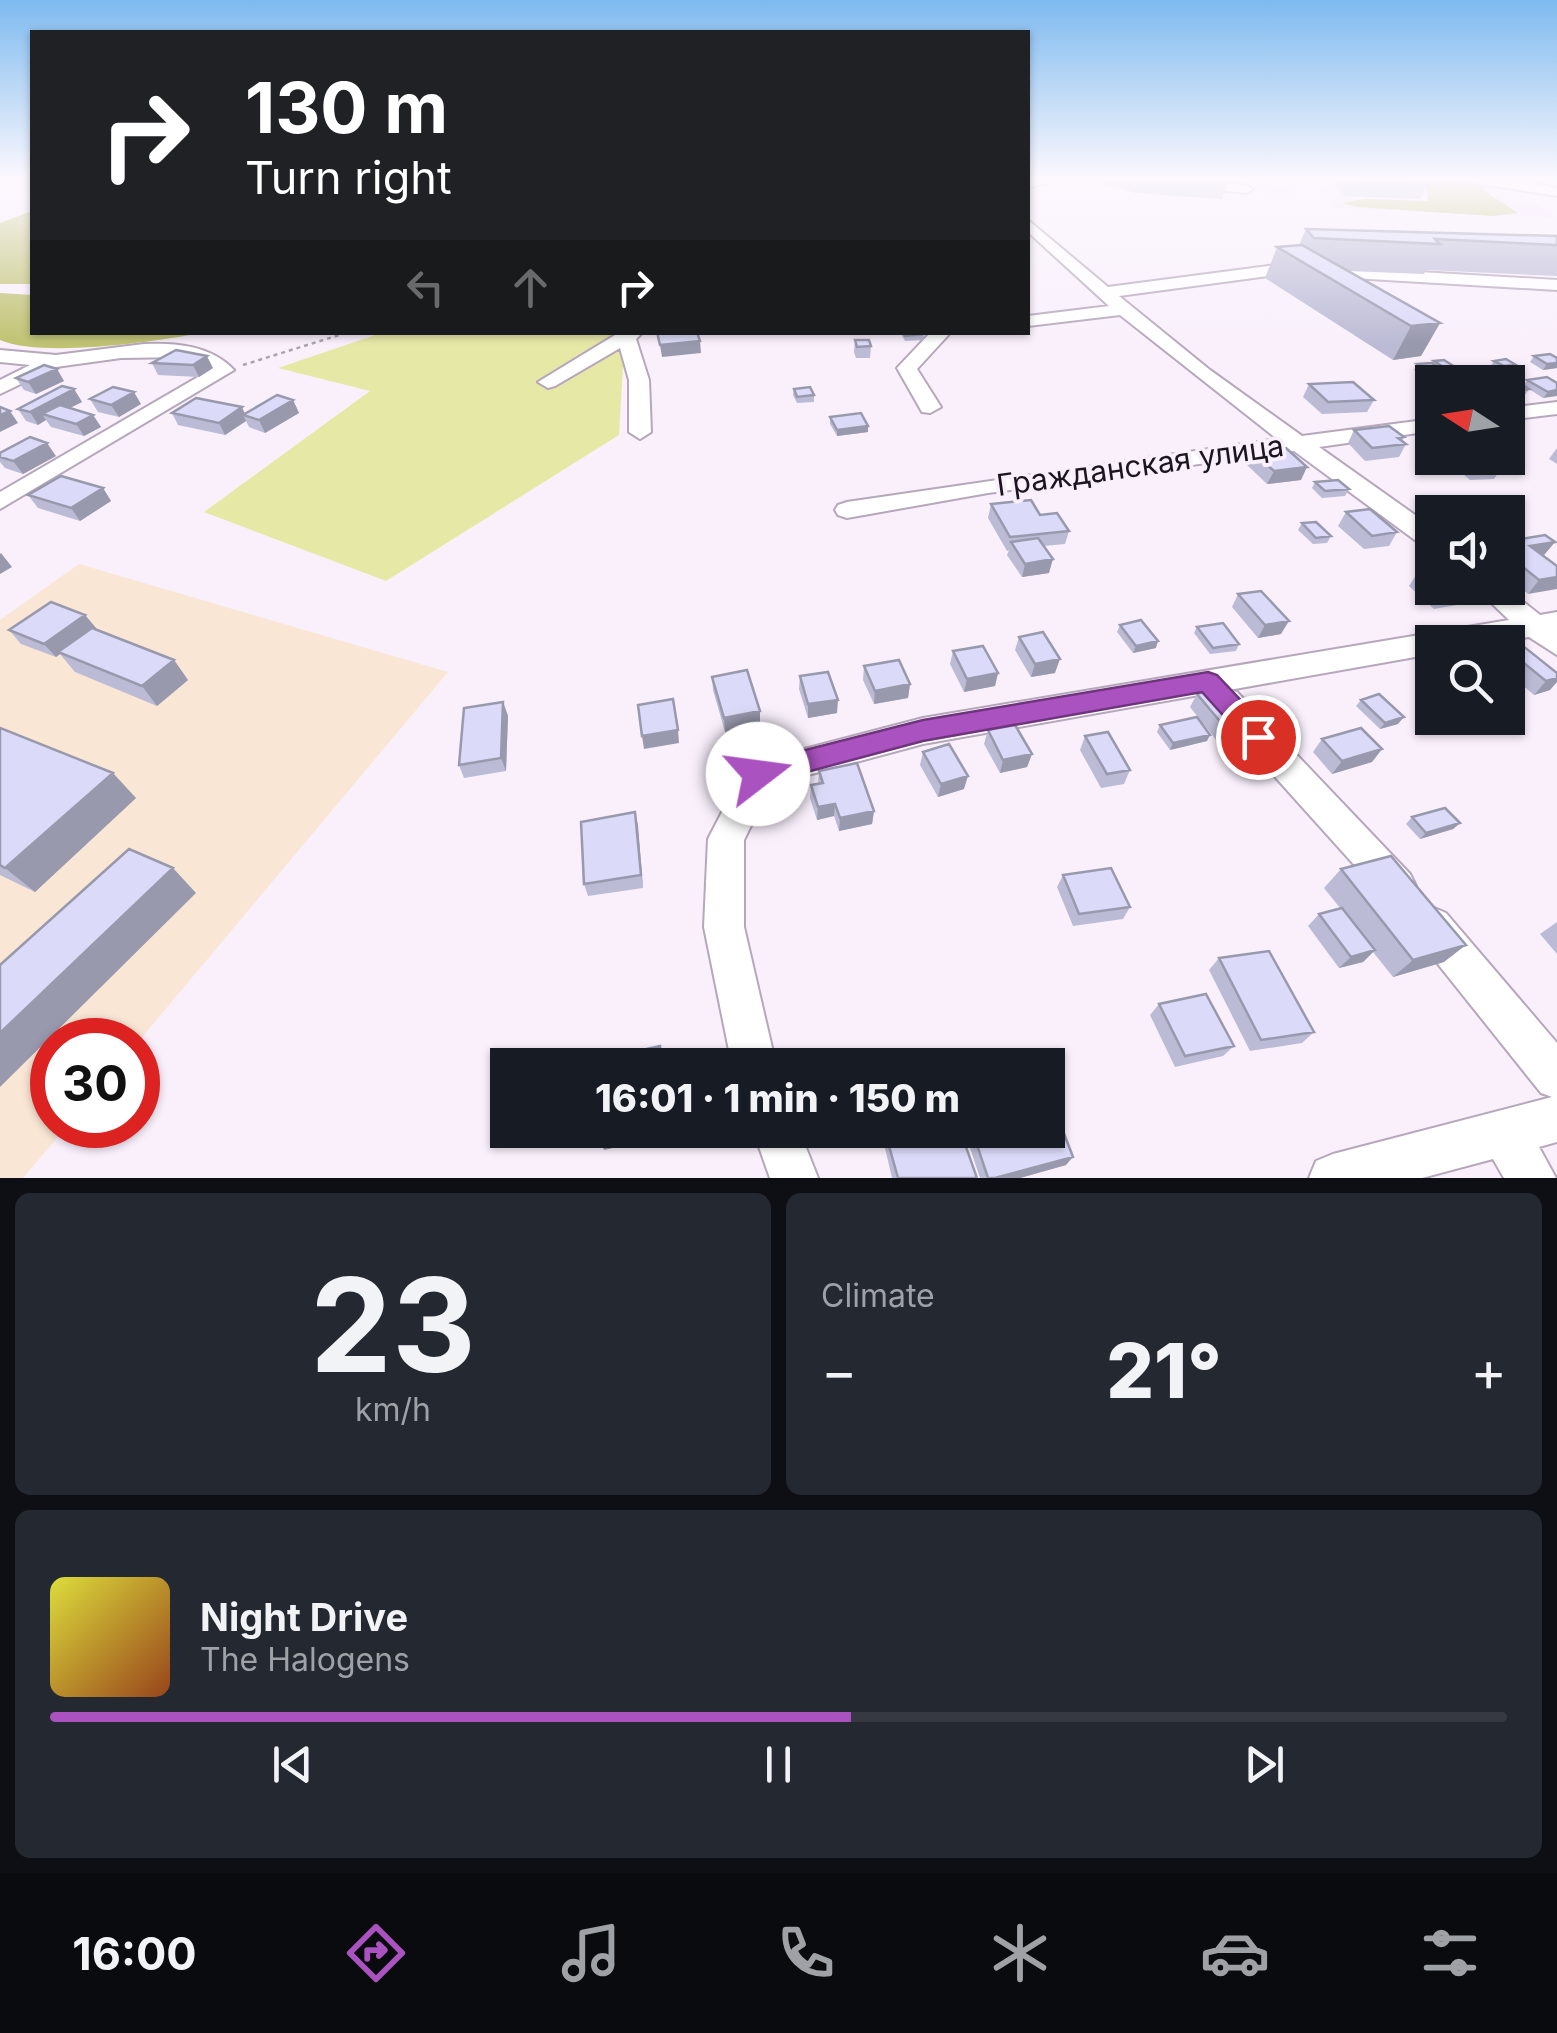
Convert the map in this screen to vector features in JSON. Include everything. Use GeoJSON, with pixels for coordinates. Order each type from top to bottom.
{"type":"FeatureCollection","features":[{"type":"Feature","properties":{"kind":"street"},"geometry":{"type":"LineString","coordinates":[[1039,234],[1105,293],[1298,443],[1415,526]]}},
{"type":"Feature","properties":{"kind":"street"},"geometry":{"type":"LineString","coordinates":[[1030,255],[1058,252]]}},
{"type":"Feature","properties":{"kind":"street"},"geometry":{"type":"LineString","coordinates":[[1105,293],[1284,269],[1557,285]]}},
{"type":"Feature","properties":{"kind":"street"},"geometry":{"type":"LineString","coordinates":[[1030,321],[1125,308]]}},
{"type":"Feature","properties":{"kind":"street"},"geometry":{"type":"LineString","coordinates":[[548,382],[630,335],[639,380],[640,432]]}},
{"type":"Feature","properties":{"kind":"street"},"geometry":{"type":"LineString","coordinates":[[930,407],[907,368],[939,335]]}},
{"type":"Feature","properties":{"kind":"street"},"geometry":{"type":"LineString","coordinates":[[0,356],[54,361],[154,351],[185,352],[209,356],[224,370],[0,502]]}},
{"type":"Feature","properties":{"kind":"street"},"geometry":{"type":"LineString","coordinates":[[0,388],[54,361]]}},
{"type":"Feature","properties":{"kind":"street"},"geometry":{"type":"LineString","coordinates":[[1525,412],[1557,408]]}},
{"type":"Feature","properties":{"kind":"street","name":"Гражданская улица"},"geometry":{"type":"LineString","coordinates":[[848,510],[988,486],[1415,427]]}},
{"type":"Feature","properties":{"kind":"street"},"geometry":{"type":"LineString","coordinates":[[1514,605],[1550,630]]}},
{"type":"Feature","properties":{"kind":"street"},"geometry":{"type":"LineString","coordinates":[[1525,633],[1550,630]]}},
{"type":"Feature","properties":{"kind":"street"},"geometry":{"type":"LineString","coordinates":[[750,1048],[724,927],[726,838],[758,774],[923,730],[1415,646]]}},
{"type":"Feature","properties":{"kind":"street"},"geometry":{"type":"LineString","coordinates":[[1208,682],[1424,915],[1557,1077]]}},
{"type":"Feature","properties":{"kind":"street"},"geometry":{"type":"LineString","coordinates":[[1334,1178],[1557,1119]]}},
{"type":"Feature","properties":{"kind":"street"},"geometry":{"type":"LineString","coordinates":[[1502,1132],[1532,1178]]}},
{"type":"Feature","properties":{"kind":"street"},"geometry":{"type":"LineString","coordinates":[[783,1148],[794,1178]]}},
{"type":"Feature","properties":{"kind":"path"},"geometry":{"type":"LineString","coordinates":[[224,370],[339,335]]}},
{"type":"Feature","properties":{"kind":"shaded area"},"geometry":{"type":"Polygon","coordinates":[[[79,564],[448,672],[158,1018],[30,1018],[30,1148],[48,1148],[23,1178],[0,1178],[0,620],[79,564]]]}},
{"type":"Feature","properties":{"kind":"green space"},"geometry":{"type":"Polygon","coordinates":[[[0,234],[30,234],[30,284],[0,284],[0,234]]]}},
{"type":"Feature","properties":{"kind":"green space"},"geometry":{"type":"Polygon","coordinates":[[[0,293],[30,295],[30,335],[187,335],[69,348],[42,348],[0,340],[0,293]]]}},
{"type":"Feature","properties":{"kind":"green space"},"geometry":{"type":"Polygon","coordinates":[[[375,335],[625,335],[619,435],[386,581],[204,512],[370,391],[278,368],[375,335]]]}},
{"type":"Feature","properties":{"kind":"building"},"geometry":{"type":"Polygon","coordinates":[[[1310,234],[1557,236],[1557,245],[1435,239],[1440,244],[1314,238],[1310,234]]]}},
{"type":"Feature","properties":{"kind":"building"},"geometry":{"type":"Polygon","coordinates":[[[1302,245],[1440,323],[1411,326],[1277,247],[1302,245]]]}},
{"type":"Feature","properties":{"kind":"building"},"geometry":{"type":"Polygon","coordinates":[[[658,335],[698,335],[700,341],[660,345],[658,335]]]}},
{"type":"Feature","properties":{"kind":"building"},"geometry":{"type":"Polygon","coordinates":[[[855,340],[869,340],[871,346],[857,347],[855,340]]]}},
{"type":"Feature","properties":{"kind":"building"},"geometry":{"type":"Polygon","coordinates":[[[176,350],[207,356],[193,365],[152,363],[176,350]]]}},
{"type":"Feature","properties":{"kind":"building"},"geometry":{"type":"Polygon","coordinates":[[[1550,354],[1557,358],[1557,363],[1547,364],[1534,356],[1550,354]]]}},
{"type":"Feature","properties":{"kind":"building"},"geometry":{"type":"Polygon","coordinates":[[[1506,359],[1516,365],[1502,365],[1494,361],[1506,359]]]}},
{"type":"Feature","properties":{"kind":"building"},"geometry":{"type":"Polygon","coordinates":[[[44,365],[57,369],[28,382],[16,378],[44,365]]]}},
{"type":"Feature","properties":{"kind":"building"},"geometry":{"type":"Polygon","coordinates":[[[1547,377],[1557,383],[1557,390],[1548,392],[1527,380],[1547,377]]]}},
{"type":"Feature","properties":{"kind":"building"},"geometry":{"type":"Polygon","coordinates":[[[1353,382],[1374,400],[1328,402],[1309,384],[1353,382]]]}},
{"type":"Feature","properties":{"kind":"building"},"geometry":{"type":"Polygon","coordinates":[[[62,386],[74,389],[30,412],[18,409],[62,386]]]}},
{"type":"Feature","properties":{"kind":"building"},"geometry":{"type":"Polygon","coordinates":[[[113,387],[134,392],[111,405],[90,399],[113,387]]]}},
{"type":"Feature","properties":{"kind":"building"},"geometry":{"type":"Polygon","coordinates":[[[810,387],[814,395],[797,397],[794,389],[810,387]]]}},
{"type":"Feature","properties":{"kind":"building"},"geometry":{"type":"Polygon","coordinates":[[[277,395],[293,400],[259,420],[243,415],[277,395]]]}},
{"type":"Feature","properties":{"kind":"building"},"geometry":{"type":"Polygon","coordinates":[[[196,398],[242,407],[219,423],[172,413],[196,398]]]}},
{"type":"Feature","properties":{"kind":"building"},"geometry":{"type":"Polygon","coordinates":[[[60,405],[93,415],[76,424],[42,414],[60,405]]]}},
{"type":"Feature","properties":{"kind":"building"},"geometry":{"type":"Polygon","coordinates":[[[861,413],[868,426],[837,430],[830,417],[861,413]]]}},
{"type":"Feature","properties":{"kind":"building"},"geometry":{"type":"Polygon","coordinates":[[[1389,426],[1404,437],[1398,438],[1406,444],[1372,448],[1354,430],[1389,426]]]}},
{"type":"Feature","properties":{"kind":"building"},"geometry":{"type":"Polygon","coordinates":[[[30,437],[47,443],[13,461],[0,457],[0,453],[30,437]]]}},
{"type":"Feature","properties":{"kind":"building"},"geometry":{"type":"Polygon","coordinates":[[[1286,448],[1307,467],[1274,471],[1253,452],[1286,448]]]}},
{"type":"Feature","properties":{"kind":"building"},"geometry":{"type":"Polygon","coordinates":[[[61,476],[103,488],[71,508],[28,495],[61,476]]]}},
{"type":"Feature","properties":{"kind":"building"},"geometry":{"type":"Polygon","coordinates":[[[1338,480],[1349,489],[1325,491],[1315,482],[1338,480]]]}},
{"type":"Feature","properties":{"kind":"building"},"geometry":{"type":"Polygon","coordinates":[[[1031,500],[1040,515],[1057,513],[1069,531],[1010,537],[991,504],[1031,500]]]}},
{"type":"Feature","properties":{"kind":"building"},"geometry":{"type":"Polygon","coordinates":[[[1370,509],[1397,532],[1372,536],[1346,512],[1370,509]]]}},
{"type":"Feature","properties":{"kind":"building"},"geometry":{"type":"Polygon","coordinates":[[[1316,522],[1331,536],[1316,538],[1302,523],[1316,522]]]}},
{"type":"Feature","properties":{"kind":"building"},"geometry":{"type":"Polygon","coordinates":[[[1545,535],[1555,542],[1530,546],[1557,566],[1557,577],[1539,580],[1525,569],[1525,538],[1545,535]]]}},
{"type":"Feature","properties":{"kind":"building"},"geometry":{"type":"Polygon","coordinates":[[[1038,538],[1053,559],[1025,564],[1011,542],[1038,538]]]}},
{"type":"Feature","properties":{"kind":"building"},"geometry":{"type":"Polygon","coordinates":[[[1261,591],[1289,621],[1265,625],[1238,594],[1261,591]]]}},
{"type":"Feature","properties":{"kind":"building"},"geometry":{"type":"Polygon","coordinates":[[[51,602],[85,615],[44,644],[9,630],[51,602]]]}},
{"type":"Feature","properties":{"kind":"building"},"geometry":{"type":"Polygon","coordinates":[[[1141,620],[1158,641],[1136,646],[1120,625],[1141,620]]]}},
{"type":"Feature","properties":{"kind":"building"},"geometry":{"type":"Polygon","coordinates":[[[1223,623],[1239,644],[1213,648],[1197,627],[1223,623]]]}},
{"type":"Feature","properties":{"kind":"building"},"geometry":{"type":"Polygon","coordinates":[[[92,628],[174,660],[142,686],[58,652],[92,628]]]}},
{"type":"Feature","properties":{"kind":"building"},"geometry":{"type":"Polygon","coordinates":[[[1043,632],[1060,659],[1035,664],[1019,637],[1043,632]]]}},
{"type":"Feature","properties":{"kind":"building"},"geometry":{"type":"Polygon","coordinates":[[[983,646],[998,673],[967,679],[953,651],[983,646]]]}},
{"type":"Feature","properties":{"kind":"building"},"geometry":{"type":"Polygon","coordinates":[[[1525,648],[1557,673],[1557,678],[1546,681],[1525,664],[1525,648]]]}},
{"type":"Feature","properties":{"kind":"building"},"geometry":{"type":"Polygon","coordinates":[[[899,660],[910,684],[875,691],[864,666],[899,660]]]}},
{"type":"Feature","properties":{"kind":"building"},"geometry":{"type":"Polygon","coordinates":[[[747,670],[760,711],[724,718],[712,677],[747,670]]]}},
{"type":"Feature","properties":{"kind":"building"},"geometry":{"type":"Polygon","coordinates":[[[828,672],[838,700],[808,704],[800,676],[828,672]]]}},
{"type":"Feature","properties":{"kind":"building"},"geometry":{"type":"Polygon","coordinates":[[[1218,688],[1250,727],[1229,732],[1197,694],[1218,688]]]}},
{"type":"Feature","properties":{"kind":"building"},"geometry":{"type":"Polygon","coordinates":[[[1379,694],[1404,717],[1385,723],[1361,700],[1379,694]]]}},
{"type":"Feature","properties":{"kind":"building"},"geometry":{"type":"Polygon","coordinates":[[[673,699],[678,730],[642,736],[638,705],[673,699]]]}},
{"type":"Feature","properties":{"kind":"building"},"geometry":{"type":"Polygon","coordinates":[[[503,702],[501,758],[459,765],[464,708],[503,702]]]}},
{"type":"Feature","properties":{"kind":"building"},"geometry":{"type":"Polygon","coordinates":[[[1197,717],[1210,735],[1173,743],[1160,725],[1197,717]]]}},
{"type":"Feature","properties":{"kind":"building"},"geometry":{"type":"Polygon","coordinates":[[[1015,725],[1032,754],[1003,760],[988,730],[1015,725]]]}},
{"type":"Feature","properties":{"kind":"building"},"geometry":{"type":"Polygon","coordinates":[[[0,728],[113,773],[5,868],[0,865],[0,728]]]}},
{"type":"Feature","properties":{"kind":"building"},"geometry":{"type":"Polygon","coordinates":[[[1361,728],[1382,749],[1342,761],[1322,739],[1361,728]]]}},
{"type":"Feature","properties":{"kind":"building"},"geometry":{"type":"Polygon","coordinates":[[[1108,732],[1130,770],[1107,774],[1085,736],[1108,732]]]}},
{"type":"Feature","properties":{"kind":"building"},"geometry":{"type":"Polygon","coordinates":[[[949,744],[968,776],[941,784],[923,752],[949,744]]]}},
{"type":"Feature","properties":{"kind":"building"},"geometry":{"type":"Polygon","coordinates":[[[857,763],[874,811],[840,818],[835,804],[818,807],[811,785],[823,783],[819,771],[857,763]]]}},
{"type":"Feature","properties":{"kind":"building"},"geometry":{"type":"Polygon","coordinates":[[[1445,808],[1460,823],[1426,833],[1412,817],[1445,808]]]}},
{"type":"Feature","properties":{"kind":"building"},"geometry":{"type":"Polygon","coordinates":[[[635,812],[641,875],[584,884],[581,822],[635,812]]]}},
{"type":"Feature","properties":{"kind":"building"},"geometry":{"type":"Polygon","coordinates":[[[129,849],[173,868],[0,1033],[0,965],[129,849]]]}},
{"type":"Feature","properties":{"kind":"building"},"geometry":{"type":"Polygon","coordinates":[[[1391,856],[1466,945],[1413,960],[1341,869],[1391,856]]]}},
{"type":"Feature","properties":{"kind":"building"},"geometry":{"type":"Polygon","coordinates":[[[1111,868],[1130,907],[1079,914],[1063,875],[1111,868]]]}},
{"type":"Feature","properties":{"kind":"building"},"geometry":{"type":"Polygon","coordinates":[[[1342,908],[1375,950],[1351,957],[1319,914],[1342,908]]]}},
{"type":"Feature","properties":{"kind":"building"},"geometry":{"type":"Polygon","coordinates":[[[1269,951],[1314,1032],[1261,1040],[1219,958],[1269,951]]]}},
{"type":"Feature","properties":{"kind":"building"},"geometry":{"type":"Polygon","coordinates":[[[1206,994],[1234,1046],[1185,1056],[1159,1004],[1206,994]]]}},
{"type":"Feature","properties":{"kind":"building"},"geometry":{"type":"Polygon","coordinates":[[[1065,1136],[1073,1157],[988,1178],[978,1148],[1065,1148],[1065,1136]]]}},
{"type":"Feature","properties":{"kind":"building"},"geometry":{"type":"Polygon","coordinates":[[[890,1148],[966,1148],[977,1178],[898,1178],[890,1148]]]}},
{"type":"Feature","properties":{"kind":"route"},"geometry":{"type":"LineString","coordinates":[[758,774],[923,730],[1208,682],[1258,737]]}}]}
